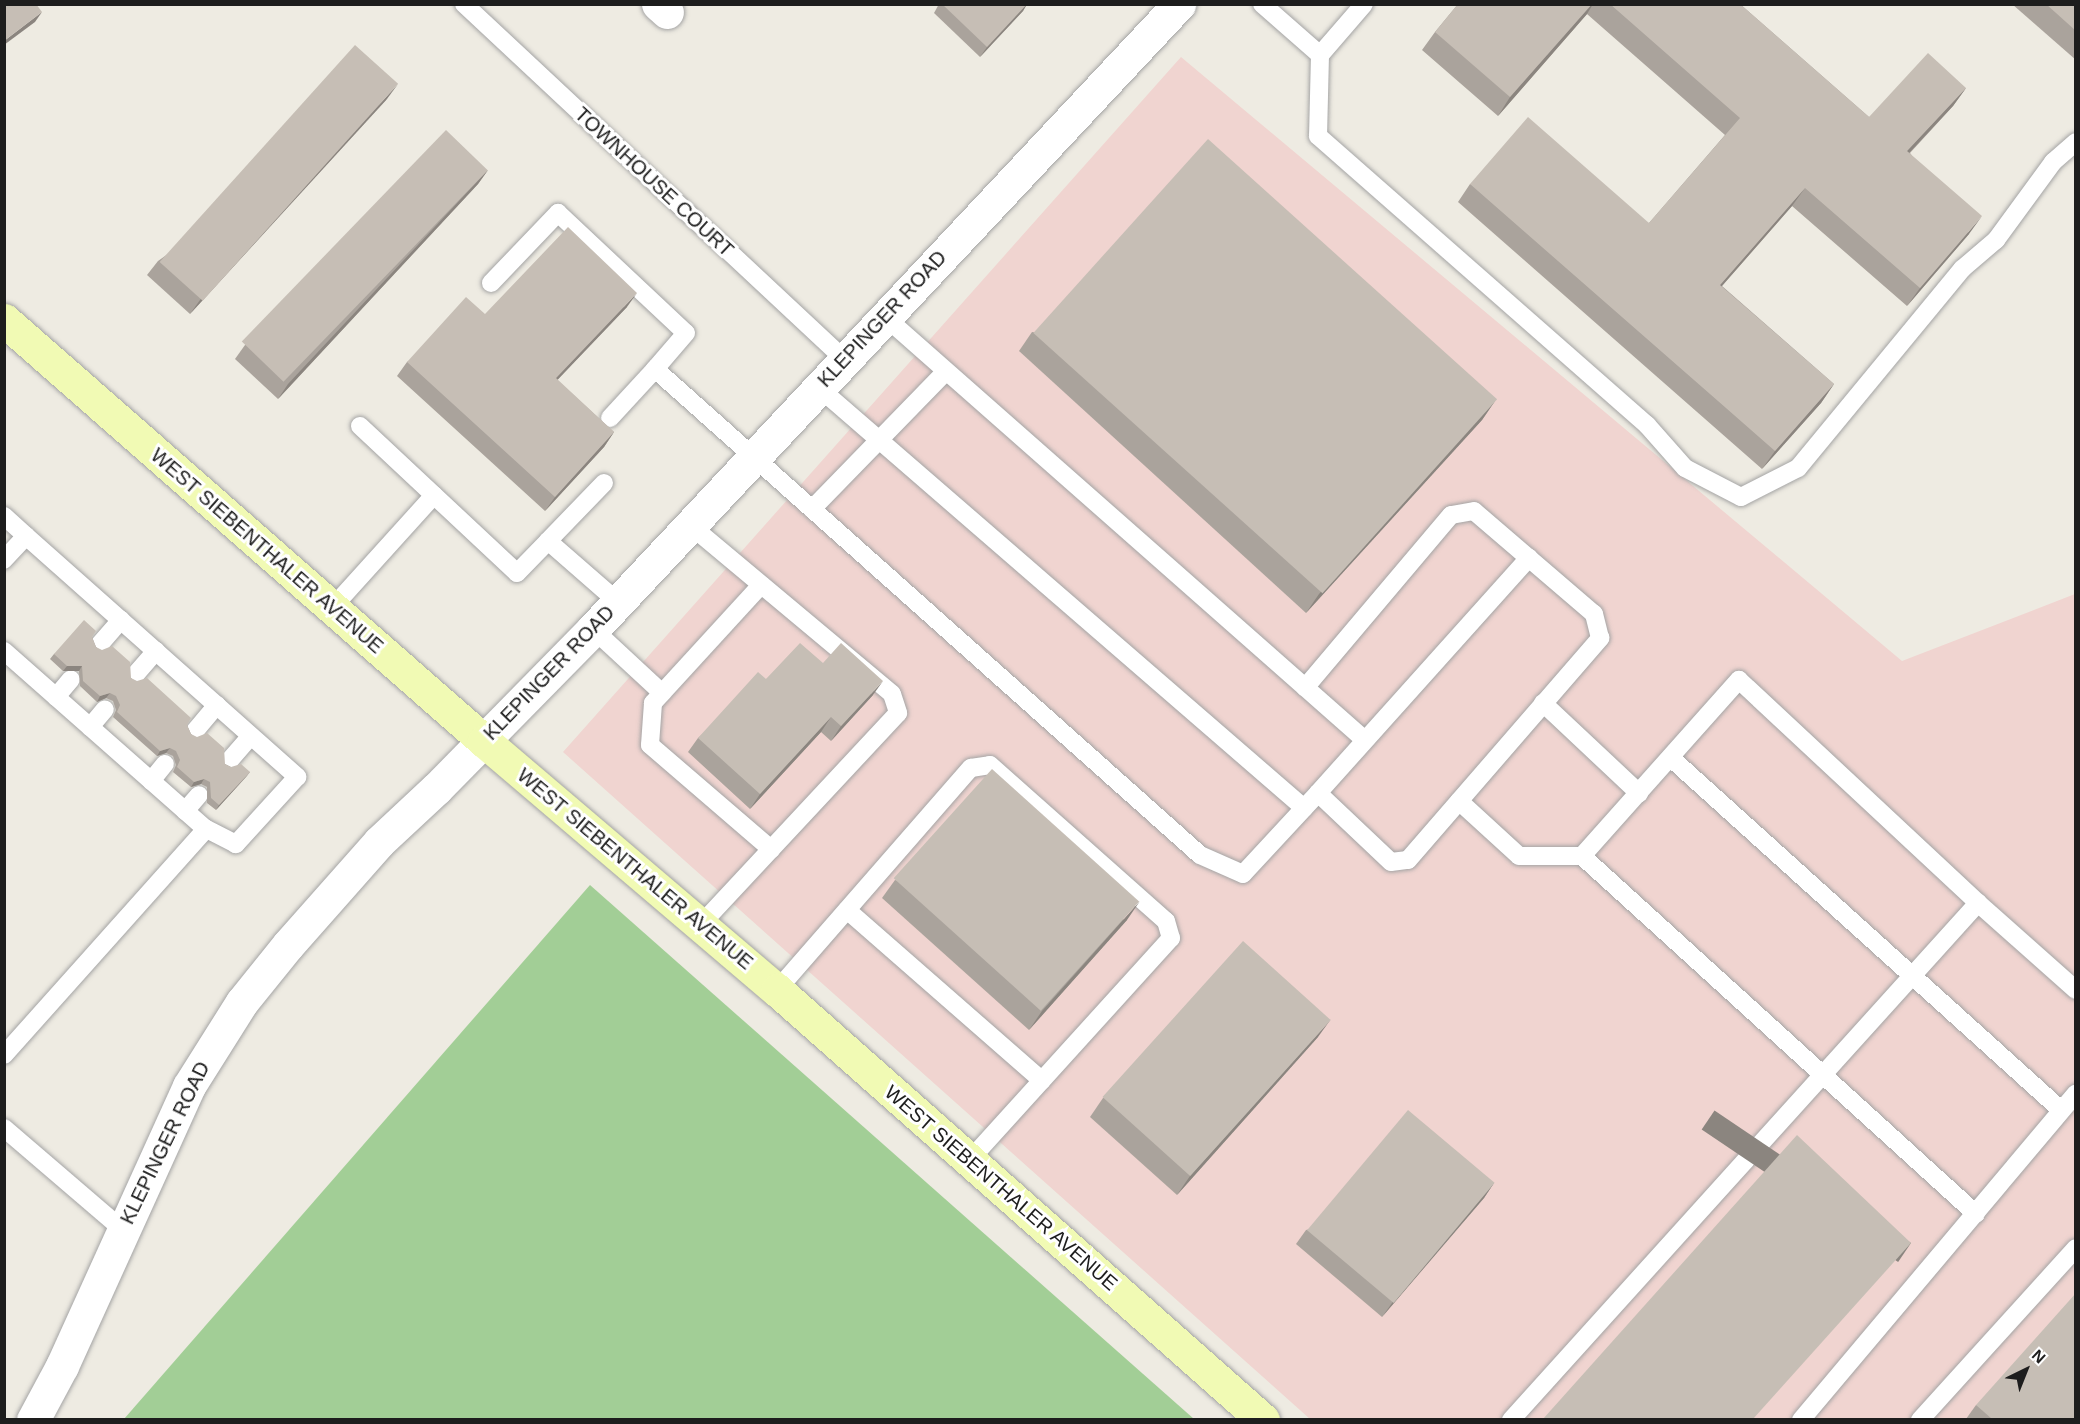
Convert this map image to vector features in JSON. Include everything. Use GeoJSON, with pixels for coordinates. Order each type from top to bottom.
{"type":"FeatureCollection","features":[{"type":"Feature","properties":{"kind":"main road","name":"WEST SIEBENTHALER AVENUE"},"geometry":{"type":"LineString","coordinates":[[4,320],[484,741],[777,990],[1263,1419]]}},
{"type":"Feature","properties":{"kind":"street","name":"KLEPINGER ROAD"},"geometry":{"type":"LineString","coordinates":[[33,1419],[62,1366],[122,1229],[189,1086],[242,1002],[379,842],[484,741],[593,629],[884,316],[1179,4]]}},
{"type":"Feature","properties":{"kind":"lane","name":"TOWNHOUSE COURT"},"geometry":{"type":"LineString","coordinates":[[464,4],[844,359]]}},
{"type":"Feature","properties":{"kind":"lane"},"geometry":{"type":"LineString","coordinates":[[1262,4],[1320,55]]}},
{"type":"Feature","properties":{"kind":"lane"},"geometry":{"type":"LineString","coordinates":[[1364,4],[1320,55],[1318,136],[1647,425],[1685,468],[1741,497],[1798,468],[1962,268],[1996,240],[2053,162],[2076,142]]}},
{"type":"Feature","properties":{"kind":"lane"},"geometry":{"type":"LineString","coordinates":[[491,284],[558,213],[686,333],[610,418]]}},
{"type":"Feature","properties":{"kind":"lane"},"geometry":{"type":"LineString","coordinates":[[884,316],[1365,740]]}},
{"type":"Feature","properties":{"kind":"lane"},"geometry":{"type":"LineString","coordinates":[[655,369],[1200,855],[1243,874],[1529,558]]}},
{"type":"Feature","properties":{"kind":"lane"},"geometry":{"type":"LineString","coordinates":[[812,509],[946,371]]}},
{"type":"Feature","properties":{"kind":"lane"},"geometry":{"type":"LineString","coordinates":[[818,387],[1304,808]]}},
{"type":"Feature","properties":{"kind":"lane"},"geometry":{"type":"LineString","coordinates":[[360,426],[517,573],[604,483]]}},
{"type":"Feature","properties":{"kind":"lane"},"geometry":{"type":"LineString","coordinates":[[332,608],[434,495]]}},
{"type":"Feature","properties":{"kind":"lane"},"geometry":{"type":"LineString","coordinates":[[1305,688],[1451,515],[1474,511],[1594,614],[1600,638],[1408,860],[1391,862],[1318,793]]}},
{"type":"Feature","properties":{"kind":"lane"},"geometry":{"type":"LineString","coordinates":[[4,516],[297,777],[236,844],[206,829],[4,651]]}},
{"type":"Feature","properties":{"kind":"lane"},"geometry":{"type":"LineString","coordinates":[[690,525],[892,694],[898,713],[700,926]]}},
{"type":"Feature","properties":{"kind":"lane"},"geometry":{"type":"LineString","coordinates":[[4,560],[26,536]]}},
{"type":"Feature","properties":{"kind":"lane"},"geometry":{"type":"LineString","coordinates":[[548,541],[618,602]]}},
{"type":"Feature","properties":{"kind":"lane"},"geometry":{"type":"LineString","coordinates":[[762,585],[653,703],[650,745],[771,849]]}},
{"type":"Feature","properties":{"kind":"lane"},"geometry":{"type":"LineString","coordinates":[[100,644],[121,620]]}},
{"type":"Feature","properties":{"kind":"lane"},"geometry":{"type":"LineString","coordinates":[[593,629],[662,693]]}},
{"type":"Feature","properties":{"kind":"lane"},"geometry":{"type":"LineString","coordinates":[[135,675],[156,651]]}},
{"type":"Feature","properties":{"kind":"lane"},"geometry":{"type":"LineString","coordinates":[[56,697],[71,678]]}},
{"type":"Feature","properties":{"kind":"lane"},"geometry":{"type":"LineString","coordinates":[[1582,856],[1739,680],[1978,903],[2076,990]]}},
{"type":"Feature","properties":{"kind":"lane"},"geometry":{"type":"LineString","coordinates":[[1543,703],[1639,793]]}},
{"type":"Feature","properties":{"kind":"lane"},"geometry":{"type":"LineString","coordinates":[[195,730],[217,705]]}},
{"type":"Feature","properties":{"kind":"lane"},"geometry":{"type":"LineString","coordinates":[[90,727],[105,709]]}},
{"type":"Feature","properties":{"kind":"lane"},"geometry":{"type":"LineString","coordinates":[[229,761],[251,736]]}},
{"type":"Feature","properties":{"kind":"lane"},"geometry":{"type":"LineString","coordinates":[[1671,758],[1912,978],[2061,1110]]}},
{"type":"Feature","properties":{"kind":"lane"},"geometry":{"type":"LineString","coordinates":[[151,781],[165,764]]}},
{"type":"Feature","properties":{"kind":"lane"},"geometry":{"type":"LineString","coordinates":[[777,990],[971,768],[990,765],[1166,921],[1171,938],[970,1160]]}},
{"type":"Feature","properties":{"kind":"lane"},"geometry":{"type":"LineString","coordinates":[[185,811],[199,795]]}},
{"type":"Feature","properties":{"kind":"lane"},"geometry":{"type":"LineString","coordinates":[[1459,801],[1519,856],[1582,856],[1822,1077],[1976,1214]]}},
{"type":"Feature","properties":{"kind":"lane"},"geometry":{"type":"LineString","coordinates":[[4,1055],[206,829]]}},
{"type":"Feature","properties":{"kind":"lane"},"geometry":{"type":"LineString","coordinates":[[1511,1419],[1978,903]]}},
{"type":"Feature","properties":{"kind":"lane"},"geometry":{"type":"LineString","coordinates":[[847,910],[1042,1080]]}},
{"type":"Feature","properties":{"kind":"lane"},"geometry":{"type":"LineString","coordinates":[[1802,1419],[2076,1093]]}},
{"type":"Feature","properties":{"kind":"lane"},"geometry":{"type":"LineString","coordinates":[[4,1128],[122,1229]]}},
{"type":"Feature","properties":{"kind":"lane"},"geometry":{"type":"LineString","coordinates":[[1920,1419],[2076,1248]]}},
{"type":"Feature","properties":{"kind":"shaded area"},"geometry":{"type":"Polygon","coordinates":[[[1181,57],[1902,661],[2075,594],[2075,1419],[1310,1419],[563,752],[1181,57]]]}},
{"type":"Feature","properties":{"kind":"green space"},"geometry":{"type":"Polygon","coordinates":[[[590,885],[1194,1419],[124,1419],[590,885]]]}},
{"type":"Feature","properties":{"kind":"building"},"geometry":{"type":"Polygon","coordinates":[[[4,4],[36,4],[42,12],[4,41],[4,4]]]}},
{"type":"Feature","properties":{"kind":"building"},"geometry":{"type":"Polygon","coordinates":[[[942,4],[1027,4],[987,47],[942,4]]]}},
{"type":"Feature","properties":{"kind":"building"},"geometry":{"type":"Polygon","coordinates":[[[1458,4],[1592,4],[1510,97],[1435,32],[1458,4]]]}},
{"type":"Feature","properties":{"kind":"building"},"geometry":{"type":"Polygon","coordinates":[[[1610,4],[1740,4],[1869,117],[1928,53],[1966,88],[1907,151],[1982,216],[1920,288],[1805,188],[1720,285],[1834,384],[1775,451],[1470,184],[1528,117],[1649,223],[1740,118],[1610,4]]]}},
{"type":"Feature","properties":{"kind":"building"},"geometry":{"type":"Polygon","coordinates":[[[2046,4],[2076,4],[2076,31],[2046,4]]]}},
{"type":"Feature","properties":{"kind":"building"},"geometry":{"type":"Polygon","coordinates":[[[355,45],[398,84],[203,301],[160,262],[355,45]]]}},
{"type":"Feature","properties":{"kind":"building"},"geometry":{"type":"Polygon","coordinates":[[[446,130],[488,170],[283,382],[242,341],[446,130]]]}},
{"type":"Feature","properties":{"kind":"building"},"geometry":{"type":"Polygon","coordinates":[[[1208,139],[1497,399],[1322,593],[1033,333],[1208,139]]]}},
{"type":"Feature","properties":{"kind":"building"},"geometry":{"type":"Polygon","coordinates":[[[568,227],[637,293],[556,378],[614,432],[555,497],[407,362],[466,297],[485,314],[568,227]]]}},
{"type":"Feature","properties":{"kind":"building"},"geometry":{"type":"Polygon","coordinates":[[[84,620],[96,631],[92,637],[96,647],[102,650],[112,646],[130,662],[131,678],[137,681],[147,678],[191,718],[187,725],[191,734],[197,737],[207,733],[224,748],[225,764],[231,767],[241,764],[250,772],[219,805],[211,798],[210,782],[204,779],[194,782],[177,767],[180,760],[176,751],[170,748],[160,751],[117,712],[120,705],[116,696],[110,693],[100,696],[83,681],[82,666],[67,666],[54,654],[84,620]]]}},
{"type":"Feature","properties":{"kind":"building"},"geometry":{"type":"Polygon","coordinates":[[[800,643],[823,663],[841,643],[883,681],[841,726],[831,717],[760,794],[698,738],[758,672],[766,679],[800,643]]]}},
{"type":"Feature","properties":{"kind":"building"},"geometry":{"type":"Polygon","coordinates":[[[992,769],[1139,901],[1041,1011],[894,878],[992,769]]]}},
{"type":"Feature","properties":{"kind":"building"},"geometry":{"type":"Polygon","coordinates":[[[1243,941],[1331,1020],[1190,1176],[1102,1097],[1243,941]]]}},
{"type":"Feature","properties":{"kind":"building"},"geometry":{"type":"Polygon","coordinates":[[[1408,1110],[1495,1183],[1394,1303],[1307,1230],[1408,1110]]]}},
{"type":"Feature","properties":{"kind":"building"},"geometry":{"type":"Polygon","coordinates":[[[1797,1135],[1911,1243],[1753,1419],[1543,1419],[1797,1135]]]}},
{"type":"Feature","properties":{"kind":"building"},"geometry":{"type":"Polygon","coordinates":[[[2076,1293],[2076,1419],[1992,1419],[1976,1405],[2076,1293]]]}}]}
